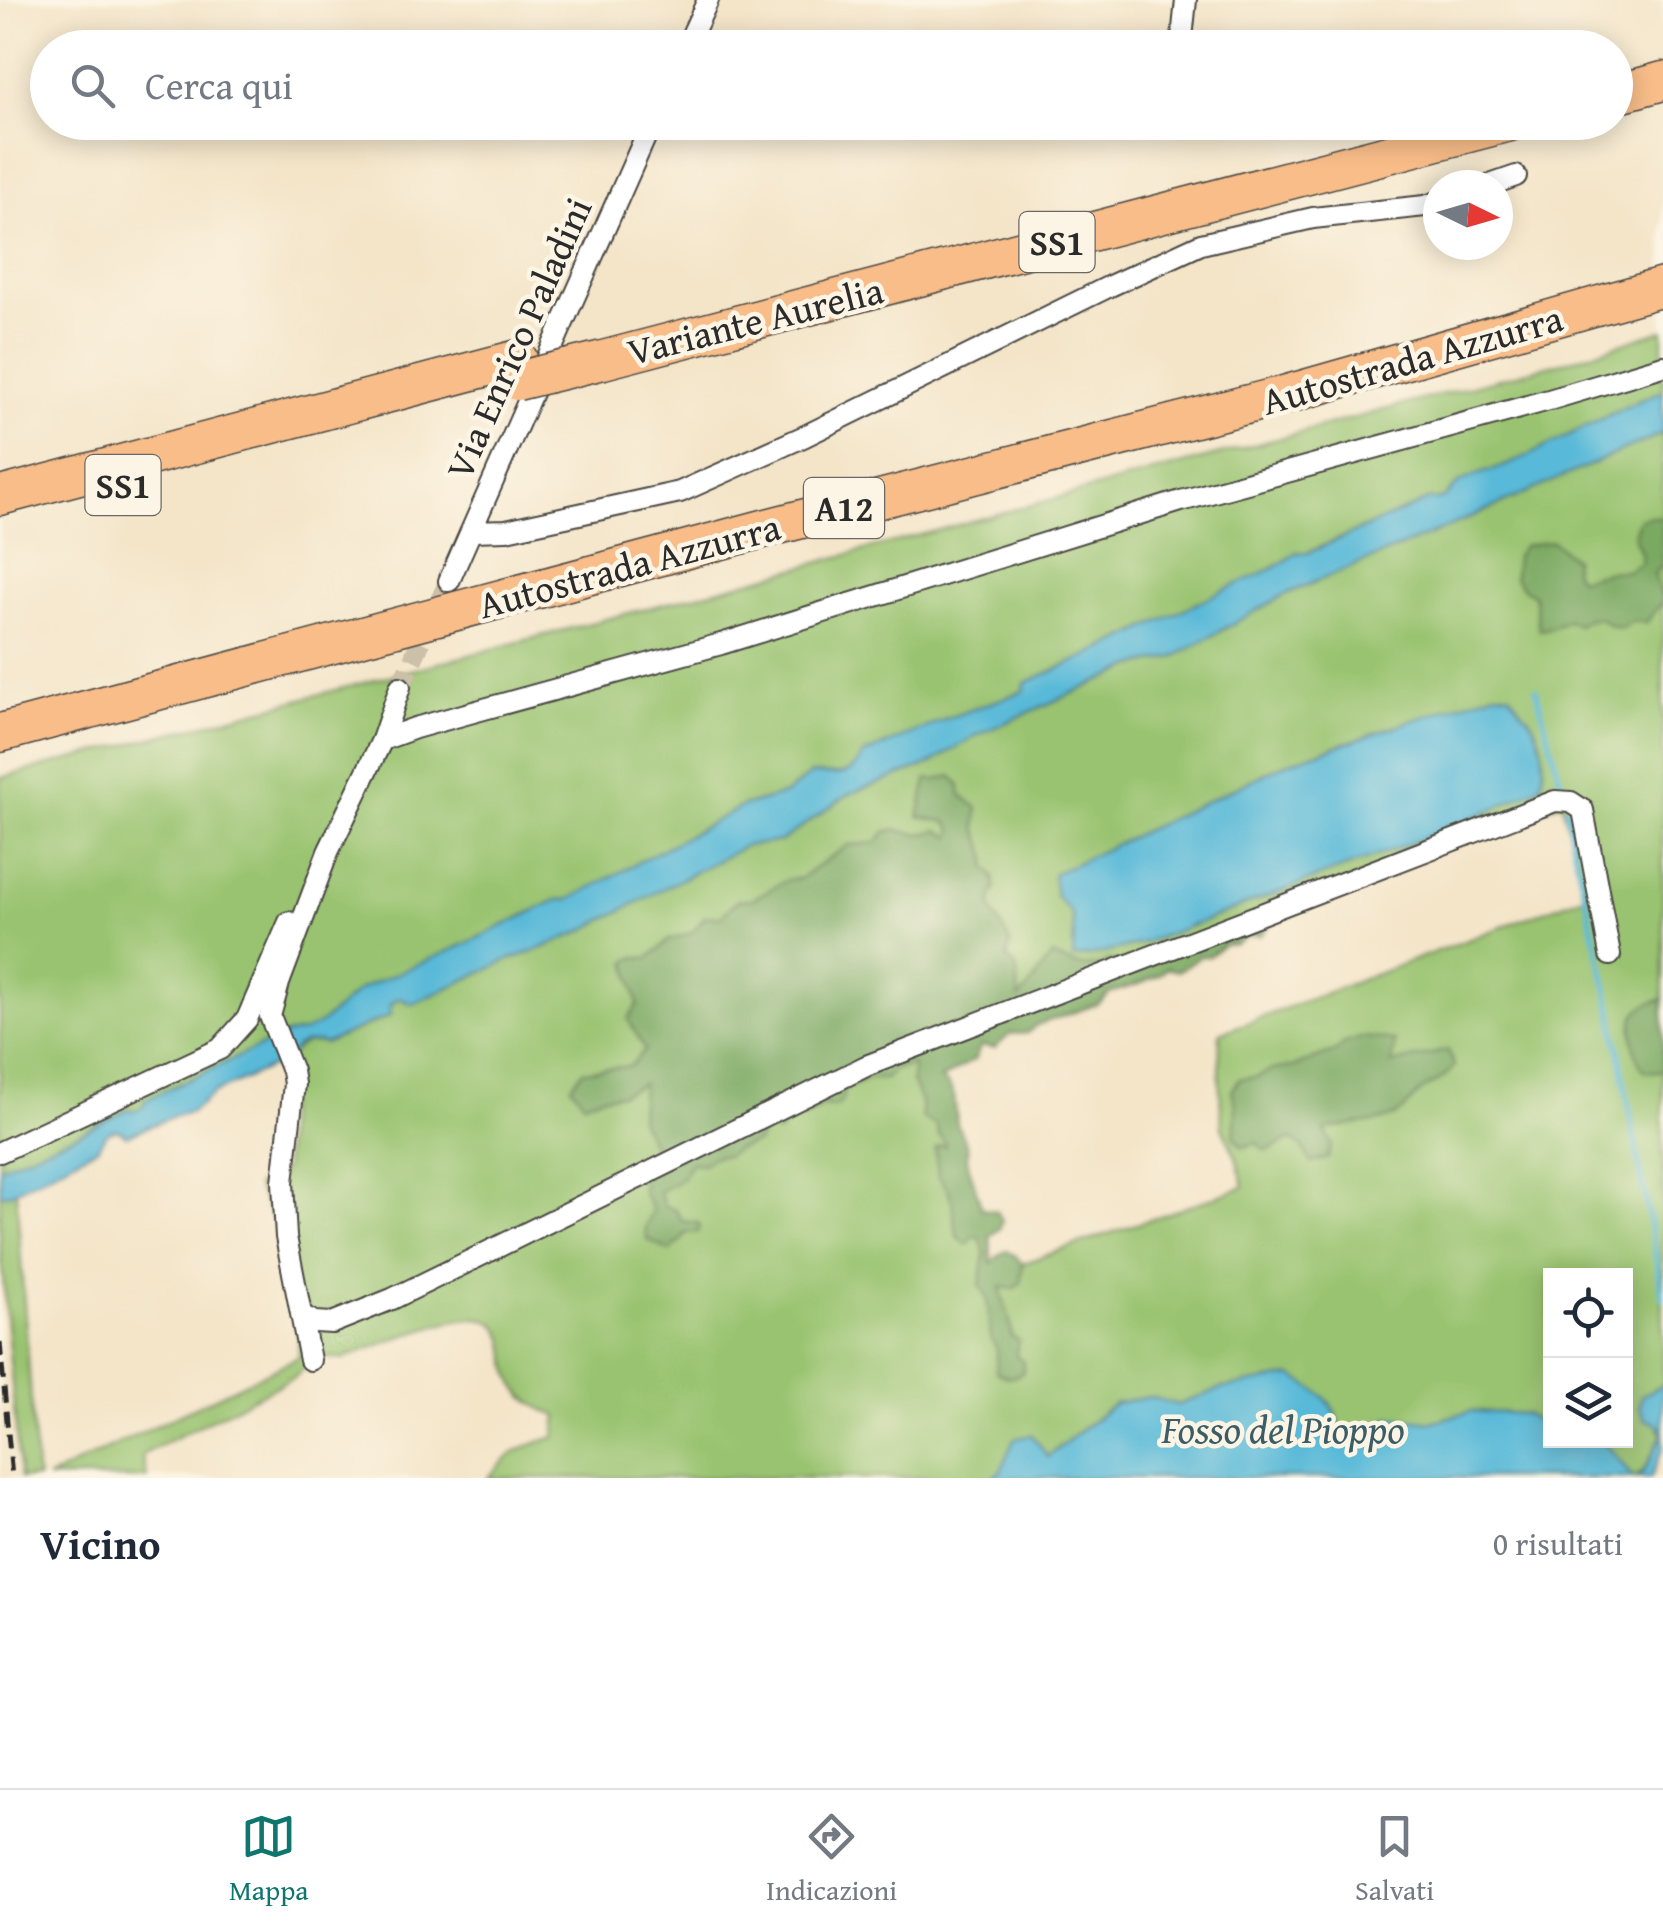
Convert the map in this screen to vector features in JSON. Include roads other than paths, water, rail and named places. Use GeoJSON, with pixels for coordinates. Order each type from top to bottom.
{"type":"FeatureCollection","features":[{"type":"Feature","properties":{"kind":"highway"},"geometry":{"type":"LineString","coordinates":[[1633,68],[1663,60]]}},
{"type":"Feature","properties":{"kind":"highway"},"geometry":{"type":"LineString","coordinates":[[1633,89],[1663,81]]}},
{"type":"Feature","properties":{"kind":"highway","name":"Variante Aurelia"},"geometry":{"type":"LineString","coordinates":[[601,349],[864,272],[1358,140]]}},
{"type":"Feature","properties":{"kind":"highway","name":"Variante Aurelia"},"geometry":{"type":"LineString","coordinates":[[0,496],[1438,140]]}},
{"type":"Feature","properties":{"kind":"highway","name":"Autostrada Azzurra"},"geometry":{"type":"LineString","coordinates":[[14,742],[758,530],[1284,395],[1663,287]]}},
{"type":"Feature","properties":{"kind":"highway","name":"Autostrada Azzurra"},"geometry":{"type":"LineString","coordinates":[[14,742],[1078,474],[1663,313]]}},
{"type":"Feature","properties":{"kind":"highway","name":"Variante Aurelia"},"geometry":{"type":"LineString","coordinates":[[0,518],[517,370]]}},
{"type":"Feature","properties":{"kind":"street"},"geometry":{"type":"LineString","coordinates":[[694,30],[708,0]]}},
{"type":"Feature","properties":{"kind":"street"},"geometry":{"type":"LineString","coordinates":[[1183,30],[1186,0]]}},
{"type":"Feature","properties":{"kind":"street","name":"Via Enrico Paladini"},"geometry":{"type":"LineString","coordinates":[[449,581],[644,140]]}},
{"type":"Feature","properties":{"kind":"street"},"geometry":{"type":"LineString","coordinates":[[472,531],[506,530],[680,492],[805,436],[1201,244],[1313,218],[1423,206]]}},
{"type":"Feature","properties":{"kind":"street"},"geometry":{"type":"LineString","coordinates":[[382,740],[721,644],[1181,500],[1663,366]]}},
{"type":"Feature","properties":{"kind":"street"},"geometry":{"type":"LineString","coordinates":[[310,1360],[286,1237],[283,1182],[292,1071],[270,1016],[340,825],[382,740],[400,687]]}},
{"type":"Feature","properties":{"kind":"street"},"geometry":{"type":"LineString","coordinates":[[302,1316],[324,1324],[392,1298],[866,1066],[1564,801],[1583,810],[1610,955]]}},
{"type":"Feature","properties":{"kind":"street"},"geometry":{"type":"LineString","coordinates":[[0,1152],[220,1049],[247,1018],[328,832],[340,825]]}},
{"type":"Feature","properties":{"kind":"water"},"geometry":{"type":"Polygon","coordinates":[[[1663,391],[1663,433],[1286,594],[1174,657],[1134,666],[975,736],[928,765],[849,794],[781,841],[745,846],[580,932],[413,1004],[399,998],[390,1005],[391,1015],[324,1044],[304,1043],[287,1060],[214,1093],[191,1112],[126,1136],[117,1130],[110,1132],[98,1147],[9,1194],[0,1194],[0,1167],[129,1109],[135,1111],[144,1106],[144,1101],[285,1035],[303,1032],[321,1023],[360,989],[557,900],[568,900],[743,806],[786,794],[811,774],[848,772],[863,755],[1024,691],[1025,683],[1261,574],[1297,552],[1308,553],[1428,500],[1444,498],[1464,480],[1510,464],[1663,391]]]}},
{"type":"Feature","properties":{"kind":"water"},"geometry":{"type":"Polygon","coordinates":[[[1496,692],[1510,694],[1535,728],[1543,761],[1540,786],[1443,830],[1176,931],[1124,948],[1073,958],[1072,914],[1056,896],[1053,874],[1287,763],[1496,692]]]}},
{"type":"Feature","properties":{"kind":"water","name":"Fosso del Pioppo"},"geometry":{"type":"Polygon","coordinates":[[[1292,1376],[1325,1398],[1336,1413],[1341,1434],[1354,1439],[1391,1417],[1432,1422],[1471,1411],[1525,1414],[1543,1426],[1543,1448],[1608,1448],[1633,1478],[991,1478],[1001,1471],[1014,1439],[1032,1435],[1048,1457],[1115,1403],[1150,1397],[1178,1405],[1223,1388],[1292,1376]]]}},
{"type":"Feature","properties":{"kind":"water"},"geometry":{"type":"Polygon","coordinates":[[[1663,1385],[1663,1448],[1651,1478],[1637,1478],[1662,1435],[1657,1424],[1645,1420],[1640,1407],[1642,1395],[1663,1385]]]}},
{"type":"Feature","properties":{"kind":"waterway"},"geometry":{"type":"LineString","coordinates":[[1536,689],[1565,797]]}},
{"type":"Feature","properties":{"kind":"waterway"},"geometry":{"type":"LineString","coordinates":[[1566,808],[1611,1006],[1663,1298]]}},
{"type":"Feature","properties":{"kind":"tunnel"},"geometry":{"type":"LineString","coordinates":[[400,687],[449,581]]}},
{"type":"Feature","properties":{"kind":"railway"},"geometry":{"type":"LineString","coordinates":[[0,1342],[12,1478]]}}]}
